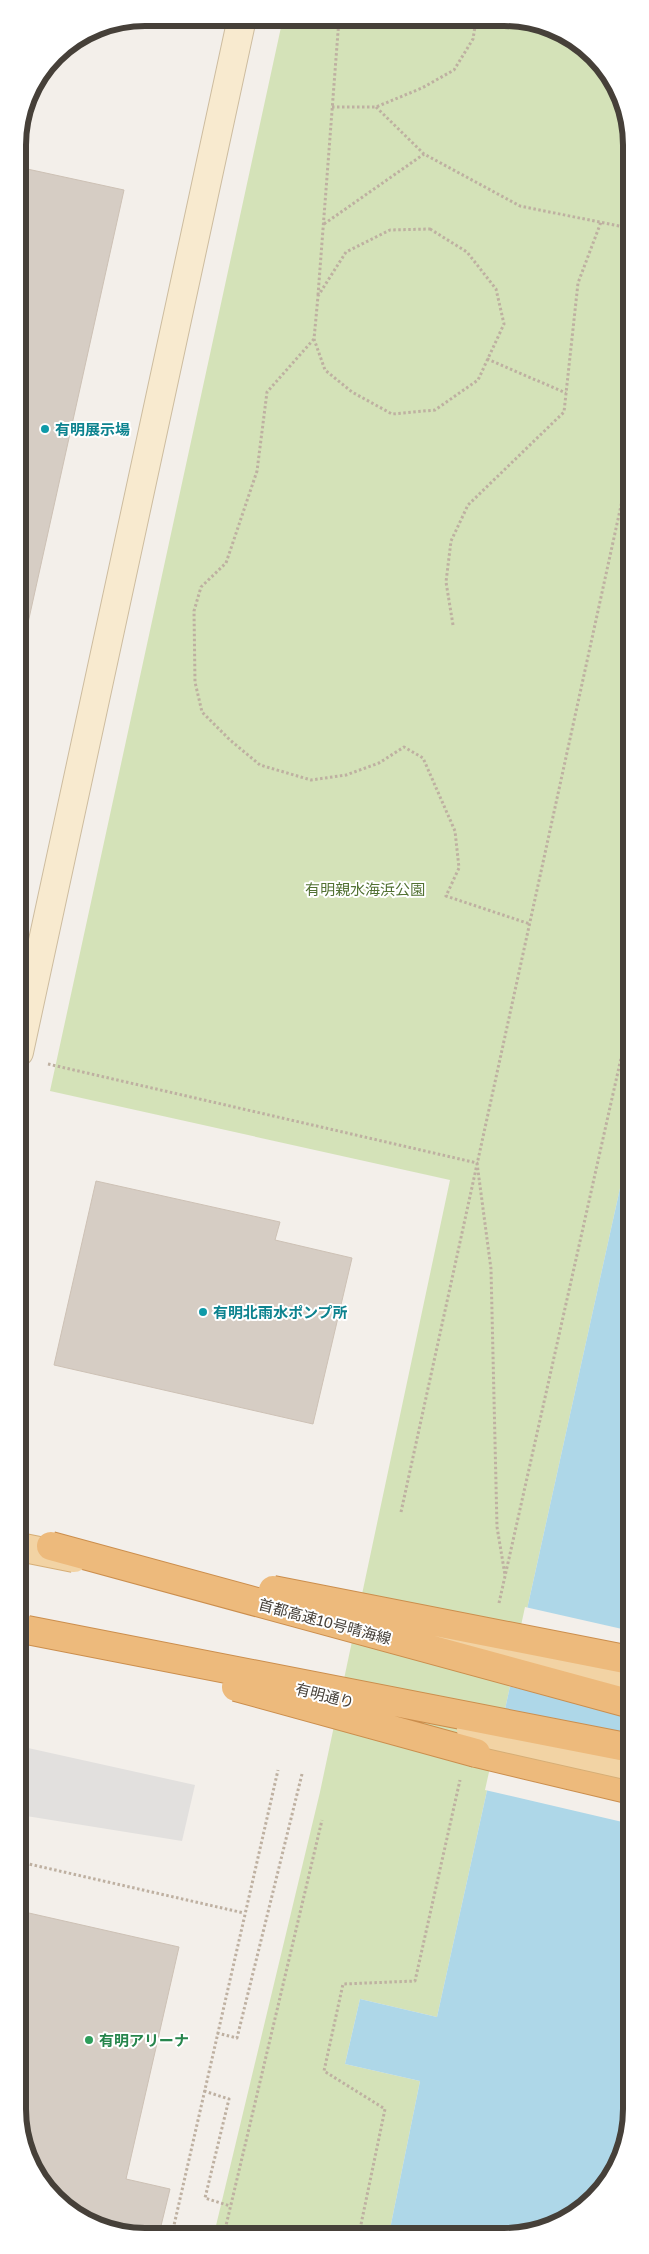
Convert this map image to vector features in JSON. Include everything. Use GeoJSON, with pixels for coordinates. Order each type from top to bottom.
{"type":"FeatureCollection","features":[{"type":"Feature","properties":{"kind":"highway","name":"首都高速10号晴海線"},"geometry":{"type":"LineString","coordinates":[[26,1540],[622,1702]]}},
{"type":"Feature","properties":{"kind":"highway"},"geometry":{"type":"LineString","coordinates":[[51,1546],[622,1658]]}},
{"type":"Feature","properties":{"kind":"highway"},"geometry":{"type":"LineString","coordinates":[[26,1627],[622,1746]]}},
{"type":"Feature","properties":{"kind":"highway"},"geometry":{"type":"LineString","coordinates":[[26,1627],[476,1752],[622,1788]]}},
{"type":"Feature","properties":{"kind":"main road"},"geometry":{"type":"LineString","coordinates":[[26,1548],[622,1679]]}},
{"type":"Feature","properties":{"kind":"main road","name":"有明通り"},"geometry":{"type":"LineString","coordinates":[[26,1627],[622,1764]]}},
{"type":"Feature","properties":{"kind":"street"},"geometry":{"type":"LineString","coordinates":[[27,1017],[240,26]]}},
{"type":"Feature","properties":{"kind":"path"},"geometry":{"type":"LineString","coordinates":[[318,296],[346,252],[390,230],[430,229],[468,252],[496,289],[504,324],[478,380],[435,410],[392,414],[352,392],[325,370],[314,339],[338,26]]}},
{"type":"Feature","properties":{"kind":"path"},"geometry":{"type":"LineString","coordinates":[[332,107],[376,107],[422,88],[454,70],[473,38],[475,26]]}},
{"type":"Feature","properties":{"kind":"path"},"geometry":{"type":"LineString","coordinates":[[376,107],[424,154],[520,206],[623,227]]}},
{"type":"Feature","properties":{"kind":"path"},"geometry":{"type":"LineString","coordinates":[[323,224],[424,154]]}},
{"type":"Feature","properties":{"kind":"path"},"geometry":{"type":"LineString","coordinates":[[453,625],[446,582],[451,541],[468,505],[514,458],[564,412],[578,283],[601,222]]}},
{"type":"Feature","properties":{"kind":"path"},"geometry":{"type":"LineString","coordinates":[[314,339],[267,392],[257,471],[230,554],[226,563],[201,587],[194,612],[194,629],[195,682],[202,712],[230,740],[260,765],[310,780],[346,775],[371,766],[404,747],[423,758],[455,831],[458,868],[446,896],[530,924]]}},
{"type":"Feature","properties":{"kind":"path"},"geometry":{"type":"LineString","coordinates":[[488,359],[566,392]]}},
{"type":"Feature","properties":{"kind":"path"},"geometry":{"type":"LineString","coordinates":[[401,1512],[623,502]]}},
{"type":"Feature","properties":{"kind":"path"},"geometry":{"type":"LineString","coordinates":[[45,1064],[477,1163]]}},
{"type":"Feature","properties":{"kind":"path"},"geometry":{"type":"LineString","coordinates":[[477,1163],[491,1270],[498,1527],[505,1578]]}},
{"type":"Feature","properties":{"kind":"path"},"geometry":{"type":"LineString","coordinates":[[173,2228],[278,1770]]}},
{"type":"Feature","properties":{"kind":"path"},"geometry":{"type":"LineString","coordinates":[[217,2033],[237,2038],[302,1774]]}},
{"type":"Feature","properties":{"kind":"path"},"geometry":{"type":"LineString","coordinates":[[225,2228],[322,1820]]}},
{"type":"Feature","properties":{"kind":"path"},"geometry":{"type":"LineString","coordinates":[[26,1863],[244,1913]]}},
{"type":"Feature","properties":{"kind":"path"},"geometry":{"type":"LineString","coordinates":[[204,2091],[229,2099],[205,2198],[230,2206]]}},
{"type":"Feature","properties":{"kind":"green space","name":"有明親水海浜公園"},"geometry":{"type":"Polygon","coordinates":[[[281,26],[503,26],[519,27],[542,33],[563,42],[588,61],[607,86],[619,115],[623,146],[622,1177],[437,2017],[360,1999],[345,2064],[420,2081],[390,2228],[215,2228],[320,1792],[450,1180],[50,1091],[281,26]]]}},
{"type":"Feature","properties":{"kind":"shaded area"},"geometry":{"type":"Polygon","coordinates":[[[26,1748],[195,1785],[182,1841],[26,1816],[26,1748]]]}},
{"type":"Feature","properties":{"kind":"water"},"geometry":{"type":"Polygon","coordinates":[[[622,1177],[622,2124],[614,2154],[603,2175],[576,2203],[549,2219],[519,2227],[390,2228],[420,2081],[345,2064],[360,1999],[437,2017],[622,1177]]]}},
{"type":"Feature","properties":{"kind":"pier"},"geometry":{"type":"Polygon","coordinates":[[[525,1607],[622,1629],[622,1713],[508,1686],[525,1607]]]}},
{"type":"Feature","properties":{"kind":"pier"},"geometry":{"type":"Polygon","coordinates":[[[503,1709],[622,1736],[622,1822],[485,1790],[503,1709]]]}},
{"type":"Feature","properties":{"kind":"building","name":"有明展示場"},"geometry":{"type":"Polygon","coordinates":[[[27,169],[124,190],[27,629],[27,169]]]}},
{"type":"Feature","properties":{"kind":"building","name":"有明北雨水ポンプ所"},"geometry":{"type":"Polygon","coordinates":[[[96,1181],[280,1222],[275,1240],[352,1258],[313,1424],[54,1365],[96,1181]]]}},
{"type":"Feature","properties":{"kind":"building","name":"有明アリーナ"},"geometry":{"type":"Polygon","coordinates":[[[26,1912],[179,1947],[126,2179],[170,2189],[160,2228],[130,2227],[100,2219],[86,2212],[61,2193],[46,2175],[33,2147],[27,2124],[26,1912]]]}},
{"type":"Feature","properties":{"kind":"place","name":"有明展示場"},"geometry":{"type":"Point","coordinates":[45,429]}},
{"type":"Feature","properties":{"kind":"place","name":"有明北雨水ポンプ所"},"geometry":{"type":"Point","coordinates":[203,1312]}},
{"type":"Feature","properties":{"kind":"place","name":"有明アリーナ"},"geometry":{"type":"Point","coordinates":[89,2040]}}]}
